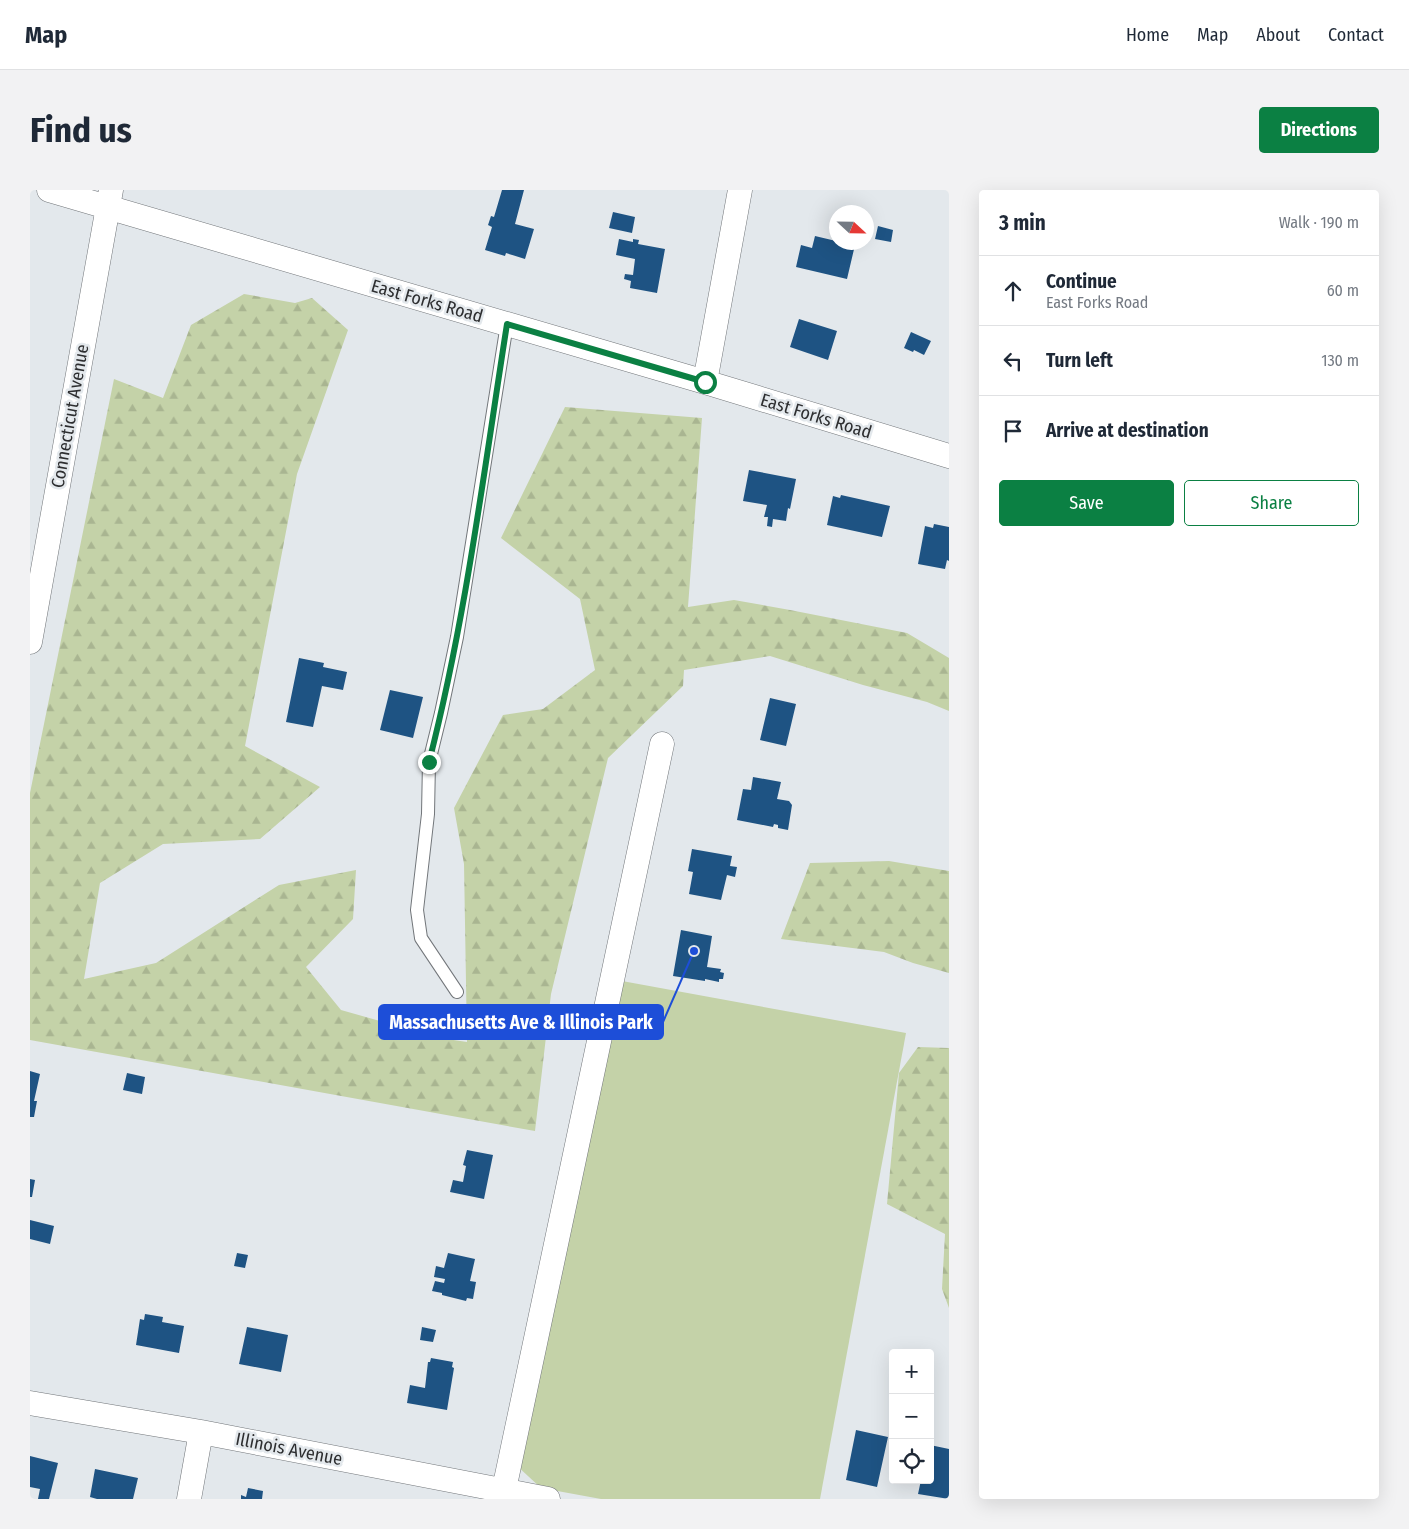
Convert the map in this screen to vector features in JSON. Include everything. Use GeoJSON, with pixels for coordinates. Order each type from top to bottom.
{"type":"FeatureCollection","features":[{"type":"Feature","properties":{"kind":"street","name":"East Forks Road"},"geometry":{"type":"LineString","coordinates":[[49,190],[109,199],[507,324],[949,456]]}},
{"type":"Feature","properties":{"kind":"street"},"geometry":{"type":"LineString","coordinates":[[705,382],[740,190]]}},
{"type":"Feature","properties":{"kind":"street","name":"Connecticut Avenue"},"geometry":{"type":"LineString","coordinates":[[30,642],[109,199]]}},
{"type":"Feature","properties":{"kind":"street"},"geometry":{"type":"LineString","coordinates":[[503,1495],[662,744]]}},
{"type":"Feature","properties":{"kind":"street","name":"Illinois Avenue"},"geometry":{"type":"LineString","coordinates":[[30,1403],[201,1432],[503,1495],[548,1499]]}},
{"type":"Feature","properties":{"kind":"street"},"geometry":{"type":"LineString","coordinates":[[189,1499],[201,1432]]}},
{"type":"Feature","properties":{"kind":"lane"},"geometry":{"type":"LineString","coordinates":[[457,992],[421,938],[417,910],[428,814],[429,762],[457,637],[507,324]]}},
{"type":"Feature","properties":{"kind":"green space"},"geometry":{"type":"Polygon","coordinates":[[[244,294],[295,303],[312,298],[348,330],[297,474],[245,746],[320,787],[260,839],[163,844],[100,883],[84,979],[156,963],[279,885],[356,870],[353,919],[306,967],[341,1010],[440,1038],[467,1042],[464,864],[454,808],[503,715],[543,709],[595,670],[580,599],[501,538],[565,407],[702,418],[688,607],[734,600],[790,610],[907,633],[949,658],[949,711],[927,702],[863,685],[770,656],[684,670],[683,686],[608,758],[551,994],[535,1131],[30,1040],[30,793],[114,379],[163,398],[191,325],[244,294]]]}},
{"type":"Feature","properties":{"kind":"green space"},"geometry":{"type":"Polygon","coordinates":[[[889,861],[949,871],[949,973],[913,963],[884,952],[781,939],[810,863],[889,861]]]}},
{"type":"Feature","properties":{"kind":"green space"},"geometry":{"type":"Polygon","coordinates":[[[622,981],[906,1033],[820,1499],[601,1499],[541,1488],[516,1465],[622,981]]]}},
{"type":"Feature","properties":{"kind":"green space"},"geometry":{"type":"Polygon","coordinates":[[[918,1047],[949,1048],[949,1308],[942,1289],[945,1234],[887,1204],[899,1073],[918,1047]]]}},
{"type":"Feature","properties":{"kind":"building"},"geometry":{"type":"Polygon","coordinates":[[[502,190],[524,190],[515,224],[534,229],[525,259],[506,253],[505,256],[485,250],[492,227],[488,225],[491,216],[494,217],[502,190]]]}},
{"type":"Feature","properties":{"kind":"building"},"geometry":{"type":"Polygon","coordinates":[[[613,212],[635,217],[632,233],[609,228],[613,212]]]}},
{"type":"Feature","properties":{"kind":"building"},"geometry":{"type":"Polygon","coordinates":[[[878,226],[893,230],[891,242],[875,239],[878,226]]]}},
{"type":"Feature","properties":{"kind":"building"},"geometry":{"type":"Polygon","coordinates":[[[815,236],[829,239],[829,250],[854,250],[847,279],[796,267],[801,245],[812,248],[815,236]]]}},
{"type":"Feature","properties":{"kind":"building"},"geometry":{"type":"Polygon","coordinates":[[[619,239],[633,242],[633,239],[639,240],[638,244],[665,249],[657,293],[630,288],[631,281],[624,279],[625,274],[633,275],[635,259],[616,255],[619,239]]]}},
{"type":"Feature","properties":{"kind":"building"},"geometry":{"type":"Polygon","coordinates":[[[799,319],[837,331],[828,360],[790,347],[799,319]]]}},
{"type":"Feature","properties":{"kind":"building"},"geometry":{"type":"Polygon","coordinates":[[[911,332],[931,341],[924,355],[904,348],[911,332]]]}},
{"type":"Feature","properties":{"kind":"building"},"geometry":{"type":"Polygon","coordinates":[[[749,470],[796,479],[786,521],[773,519],[772,527],[767,526],[768,517],[764,517],[767,505],[743,501],[749,470]]]}},
{"type":"Feature","properties":{"kind":"building"},"geometry":{"type":"Polygon","coordinates":[[[841,495],[890,506],[882,537],[827,525],[833,496],[840,498],[841,495]]]}},
{"type":"Feature","properties":{"kind":"building"},"geometry":{"type":"Polygon","coordinates":[[[934,524],[949,527],[949,561],[947,560],[945,569],[918,564],[925,526],[933,528],[934,524]]]}},
{"type":"Feature","properties":{"kind":"building"},"geometry":{"type":"Polygon","coordinates":[[[299,658],[324,663],[323,667],[347,672],[343,690],[322,686],[313,727],[286,722],[299,658]]]}},
{"type":"Feature","properties":{"kind":"building"},"geometry":{"type":"Polygon","coordinates":[[[390,690],[423,697],[413,738],[380,730],[390,690]]]}},
{"type":"Feature","properties":{"kind":"building"},"geometry":{"type":"Polygon","coordinates":[[[770,698],[796,704],[786,746],[760,740],[770,698]]]}},
{"type":"Feature","properties":{"kind":"building"},"geometry":{"type":"Polygon","coordinates":[[[753,777],[781,782],[777,799],[789,801],[792,805],[788,830],[778,828],[778,825],[774,824],[773,827],[737,820],[743,789],[751,790],[753,777]]]}},
{"type":"Feature","properties":{"kind":"building"},"geometry":{"type":"Polygon","coordinates":[[[692,849],[732,856],[730,866],[737,867],[735,877],[727,875],[721,900],[689,894],[693,872],[688,871],[692,849]]]}},
{"type":"Feature","properties":{"kind":"building"},"geometry":{"type":"Polygon","coordinates":[[[681,930],[712,936],[707,967],[721,969],[720,972],[724,973],[723,979],[719,979],[719,982],[673,976],[681,930]]]}},
{"type":"Feature","properties":{"kind":"building"},"geometry":{"type":"Polygon","coordinates":[[[30,1071],[40,1074],[34,1101],[37,1101],[34,1117],[30,1117],[30,1071]]]}},
{"type":"Feature","properties":{"kind":"building"},"geometry":{"type":"Polygon","coordinates":[[[127,1073],[145,1077],[142,1094],[123,1090],[127,1073]]]}},
{"type":"Feature","properties":{"kind":"building"},"geometry":{"type":"Polygon","coordinates":[[[467,1150],[493,1155],[484,1199],[450,1192],[453,1180],[463,1182],[466,1166],[463,1165],[467,1150]]]}},
{"type":"Feature","properties":{"kind":"building"},"geometry":{"type":"Polygon","coordinates":[[[30,1179],[35,1180],[32,1197],[30,1197],[30,1179]]]}},
{"type":"Feature","properties":{"kind":"building"},"geometry":{"type":"Polygon","coordinates":[[[30,1220],[54,1226],[50,1244],[30,1239],[30,1220]]]}},
{"type":"Feature","properties":{"kind":"building"},"geometry":{"type":"Polygon","coordinates":[[[237,1253],[248,1255],[245,1268],[234,1266],[237,1253]]]}},
{"type":"Feature","properties":{"kind":"building"},"geometry":{"type":"Polygon","coordinates":[[[448,1253],[475,1259],[470,1281],[476,1282],[473,1299],[467,1298],[466,1301],[432,1291],[435,1281],[444,1283],[445,1279],[434,1277],[436,1266],[444,1268],[448,1253]]]}},
{"type":"Feature","properties":{"kind":"building"},"geometry":{"type":"Polygon","coordinates":[[[145,1314],[163,1317],[162,1322],[184,1326],[179,1353],[136,1345],[140,1319],[144,1320],[145,1314]]]}},
{"type":"Feature","properties":{"kind":"building"},"geometry":{"type":"Polygon","coordinates":[[[247,1327],[288,1335],[281,1372],[239,1364],[247,1327]]]}},
{"type":"Feature","properties":{"kind":"building"},"geometry":{"type":"Polygon","coordinates":[[[422,1327],[436,1330],[433,1342],[420,1340],[422,1327]]]}},
{"type":"Feature","properties":{"kind":"building"},"geometry":{"type":"Polygon","coordinates":[[[431,1358],[453,1362],[452,1367],[454,1368],[447,1410],[407,1403],[410,1385],[425,1388],[428,1362],[430,1362],[431,1358]]]}},
{"type":"Feature","properties":{"kind":"building"},"geometry":{"type":"Polygon","coordinates":[[[856,1430],[888,1437],[877,1487],[846,1480],[856,1430]]]}},
{"type":"Feature","properties":{"kind":"building"},"geometry":{"type":"Polygon","coordinates":[[[934,1446],[949,1449],[949,1499],[918,1494],[920,1484],[934,1484],[934,1446]]]}},
{"type":"Feature","properties":{"kind":"building"},"geometry":{"type":"Polygon","coordinates":[[[30,1456],[58,1463],[49,1499],[38,1499],[40,1489],[30,1487],[30,1456]]]}},
{"type":"Feature","properties":{"kind":"building"},"geometry":{"type":"Polygon","coordinates":[[[95,1469],[138,1478],[133,1499],[97,1499],[90,1497],[95,1469]]]}},
{"type":"Feature","properties":{"kind":"building"},"geometry":{"type":"Polygon","coordinates":[[[248,1488],[263,1491],[262,1499],[241,1499],[241,1495],[246,1497],[248,1488]]]}},
{"type":"Feature","properties":{"kind":"place","name":"Massachusetts Ave & Illinois Park"},"geometry":{"type":"Point","coordinates":[694,951]}},
{"type":"Feature","properties":{"kind":"route"},"geometry":{"type":"LineString","coordinates":[[429,762],[457,637],[507,324],[705,382]]}}]}
